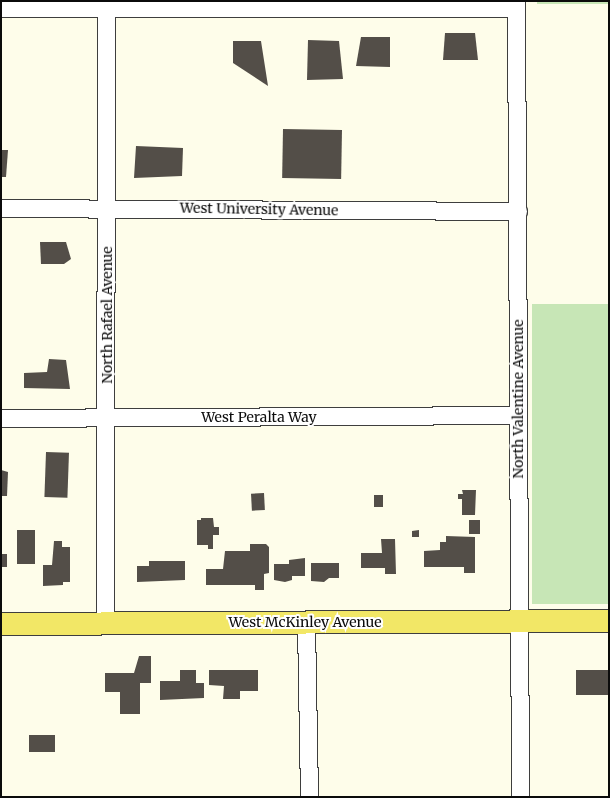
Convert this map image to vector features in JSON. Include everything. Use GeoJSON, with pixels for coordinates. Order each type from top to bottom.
{"type":"FeatureCollection","features":[{"type":"Feature","properties":{"kind":"main road","name":"West McKinley Avenue"},"geometry":{"type":"LineString","coordinates":[[1,624],[609,621]]}},
{"type":"Feature","properties":{"kind":"street"},"geometry":{"type":"LineString","coordinates":[[1,8],[516,4]]}},
{"type":"Feature","properties":{"kind":"street","name":"North Valentine Avenue"},"geometry":{"type":"LineString","coordinates":[[516,4],[520,797]]}},
{"type":"Feature","properties":{"kind":"street","name":"North Rafael Avenue"},"geometry":{"type":"LineString","coordinates":[[105,623],[107,418],[106,8]]}},
{"type":"Feature","properties":{"kind":"street","name":"West University Avenue"},"geometry":{"type":"LineString","coordinates":[[1,208],[518,212]]}},
{"type":"Feature","properties":{"kind":"street","name":"West Peralta Way"},"geometry":{"type":"LineString","coordinates":[[1,418],[518,415]]}},
{"type":"Feature","properties":{"kind":"street"},"geometry":{"type":"LineString","coordinates":[[306,622],[309,797]]}},
{"type":"Feature","properties":{"kind":"green space"},"geometry":{"type":"Polygon","coordinates":[[[537,1],[609,1],[609,4],[537,4],[537,1]]]}},
{"type":"Feature","properties":{"kind":"green space"},"geometry":{"type":"Polygon","coordinates":[[[532,304],[609,304],[609,604],[532,604],[532,304]]]}},
{"type":"Feature","properties":{"kind":"building"},"geometry":{"type":"Polygon","coordinates":[[[445,33],[475,33],[478,60],[443,60],[445,33]]]}},
{"type":"Feature","properties":{"kind":"building"},"geometry":{"type":"Polygon","coordinates":[[[361,37],[390,37],[390,67],[356,66],[361,37]]]}},
{"type":"Feature","properties":{"kind":"building"},"geometry":{"type":"Polygon","coordinates":[[[308,40],[339,41],[343,79],[307,80],[308,40]]]}},
{"type":"Feature","properties":{"kind":"building"},"geometry":{"type":"Polygon","coordinates":[[[233,41],[261,41],[268,86],[233,63],[233,41]]]}},
{"type":"Feature","properties":{"kind":"building"},"geometry":{"type":"Polygon","coordinates":[[[283,129],[342,130],[341,179],[282,178],[283,129]]]}},
{"type":"Feature","properties":{"kind":"building"},"geometry":{"type":"Polygon","coordinates":[[[136,146],[183,148],[182,176],[134,178],[136,146]]]}},
{"type":"Feature","properties":{"kind":"building"},"geometry":{"type":"Polygon","coordinates":[[[1,150],[8,150],[6,177],[1,177],[1,150]]]}},
{"type":"Feature","properties":{"kind":"building"},"geometry":{"type":"Polygon","coordinates":[[[40,242],[66,242],[71,259],[64,264],[41,264],[40,242]]]}},
{"type":"Feature","properties":{"kind":"building"},"geometry":{"type":"Polygon","coordinates":[[[49,359],[66,360],[70,389],[24,388],[24,373],[47,372],[49,359]]]}},
{"type":"Feature","properties":{"kind":"building"},"geometry":{"type":"Polygon","coordinates":[[[46,452],[69,453],[67,498],[44,497],[46,452]]]}},
{"type":"Feature","properties":{"kind":"building"},"geometry":{"type":"Polygon","coordinates":[[[1,470],[8,472],[7,496],[1,496],[1,470]]]}},
{"type":"Feature","properties":{"kind":"building"},"geometry":{"type":"Polygon","coordinates":[[[462,490],[476,490],[475,515],[462,515],[462,499],[458,499],[458,494],[463,494],[462,490]]]}},
{"type":"Feature","properties":{"kind":"building"},"geometry":{"type":"Polygon","coordinates":[[[264,493],[265,510],[252,511],[251,494],[264,493]]]}},
{"type":"Feature","properties":{"kind":"building"},"geometry":{"type":"Polygon","coordinates":[[[374,495],[383,495],[383,507],[374,507],[374,495]]]}},
{"type":"Feature","properties":{"kind":"building"},"geometry":{"type":"Polygon","coordinates":[[[201,518],[213,518],[214,527],[219,527],[219,535],[213,535],[213,549],[208,549],[208,545],[197,545],[197,520],[201,520],[201,518]]]}},
{"type":"Feature","properties":{"kind":"building"},"geometry":{"type":"Polygon","coordinates":[[[469,520],[480,520],[480,534],[469,534],[469,520]]]}},
{"type":"Feature","properties":{"kind":"building"},"geometry":{"type":"Polygon","coordinates":[[[17,530],[35,530],[35,564],[17,564],[17,530]]]}},
{"type":"Feature","properties":{"kind":"building"},"geometry":{"type":"Polygon","coordinates":[[[419,530],[419,537],[412,537],[412,531],[419,530]]]}},
{"type":"Feature","properties":{"kind":"building"},"geometry":{"type":"Polygon","coordinates":[[[446,536],[475,537],[475,573],[464,573],[464,567],[424,567],[424,551],[440,550],[440,542],[446,542],[446,536]]]}},
{"type":"Feature","properties":{"kind":"building"},"geometry":{"type":"Polygon","coordinates":[[[381,539],[395,539],[396,574],[385,574],[385,568],[361,568],[361,553],[382,553],[381,539]]]}},
{"type":"Feature","properties":{"kind":"building"},"geometry":{"type":"Polygon","coordinates":[[[54,541],[62,541],[62,547],[70,547],[70,582],[63,582],[63,585],[43,586],[43,565],[52,565],[54,541]]]}},
{"type":"Feature","properties":{"kind":"building"},"geometry":{"type":"Polygon","coordinates":[[[250,544],[266,544],[269,547],[269,573],[264,574],[264,590],[255,590],[255,585],[206,585],[206,569],[223,569],[225,551],[250,551],[250,544]]]}},
{"type":"Feature","properties":{"kind":"building"},"geometry":{"type":"Polygon","coordinates":[[[1,554],[7,554],[7,567],[1,567],[1,554]]]}},
{"type":"Feature","properties":{"kind":"building"},"geometry":{"type":"Polygon","coordinates":[[[305,558],[305,576],[292,576],[292,580],[285,582],[274,580],[274,564],[289,564],[289,560],[305,558]]]}},
{"type":"Feature","properties":{"kind":"building"},"geometry":{"type":"Polygon","coordinates":[[[149,561],[185,561],[185,580],[137,582],[137,566],[149,566],[149,561]]]}},
{"type":"Feature","properties":{"kind":"building"},"geometry":{"type":"Polygon","coordinates":[[[311,563],[339,563],[339,578],[329,578],[324,582],[311,581],[311,563]]]}},
{"type":"Feature","properties":{"kind":"building"},"geometry":{"type":"Polygon","coordinates":[[[139,656],[151,656],[151,683],[140,683],[140,714],[120,714],[120,692],[105,692],[105,673],[134,673],[139,656]]]}},
{"type":"Feature","properties":{"kind":"building"},"geometry":{"type":"Polygon","coordinates":[[[180,670],[196,670],[196,683],[204,683],[204,698],[160,700],[160,681],[180,681],[180,670]]]}},
{"type":"Feature","properties":{"kind":"building"},"geometry":{"type":"Polygon","coordinates":[[[209,670],[258,670],[258,691],[240,691],[240,699],[223,699],[224,686],[209,685],[209,670]]]}},
{"type":"Feature","properties":{"kind":"building"},"geometry":{"type":"Polygon","coordinates":[[[576,670],[609,670],[609,695],[576,695],[576,670]]]}},
{"type":"Feature","properties":{"kind":"building"},"geometry":{"type":"Polygon","coordinates":[[[29,735],[55,735],[55,752],[29,752],[29,735]]]}}]}
